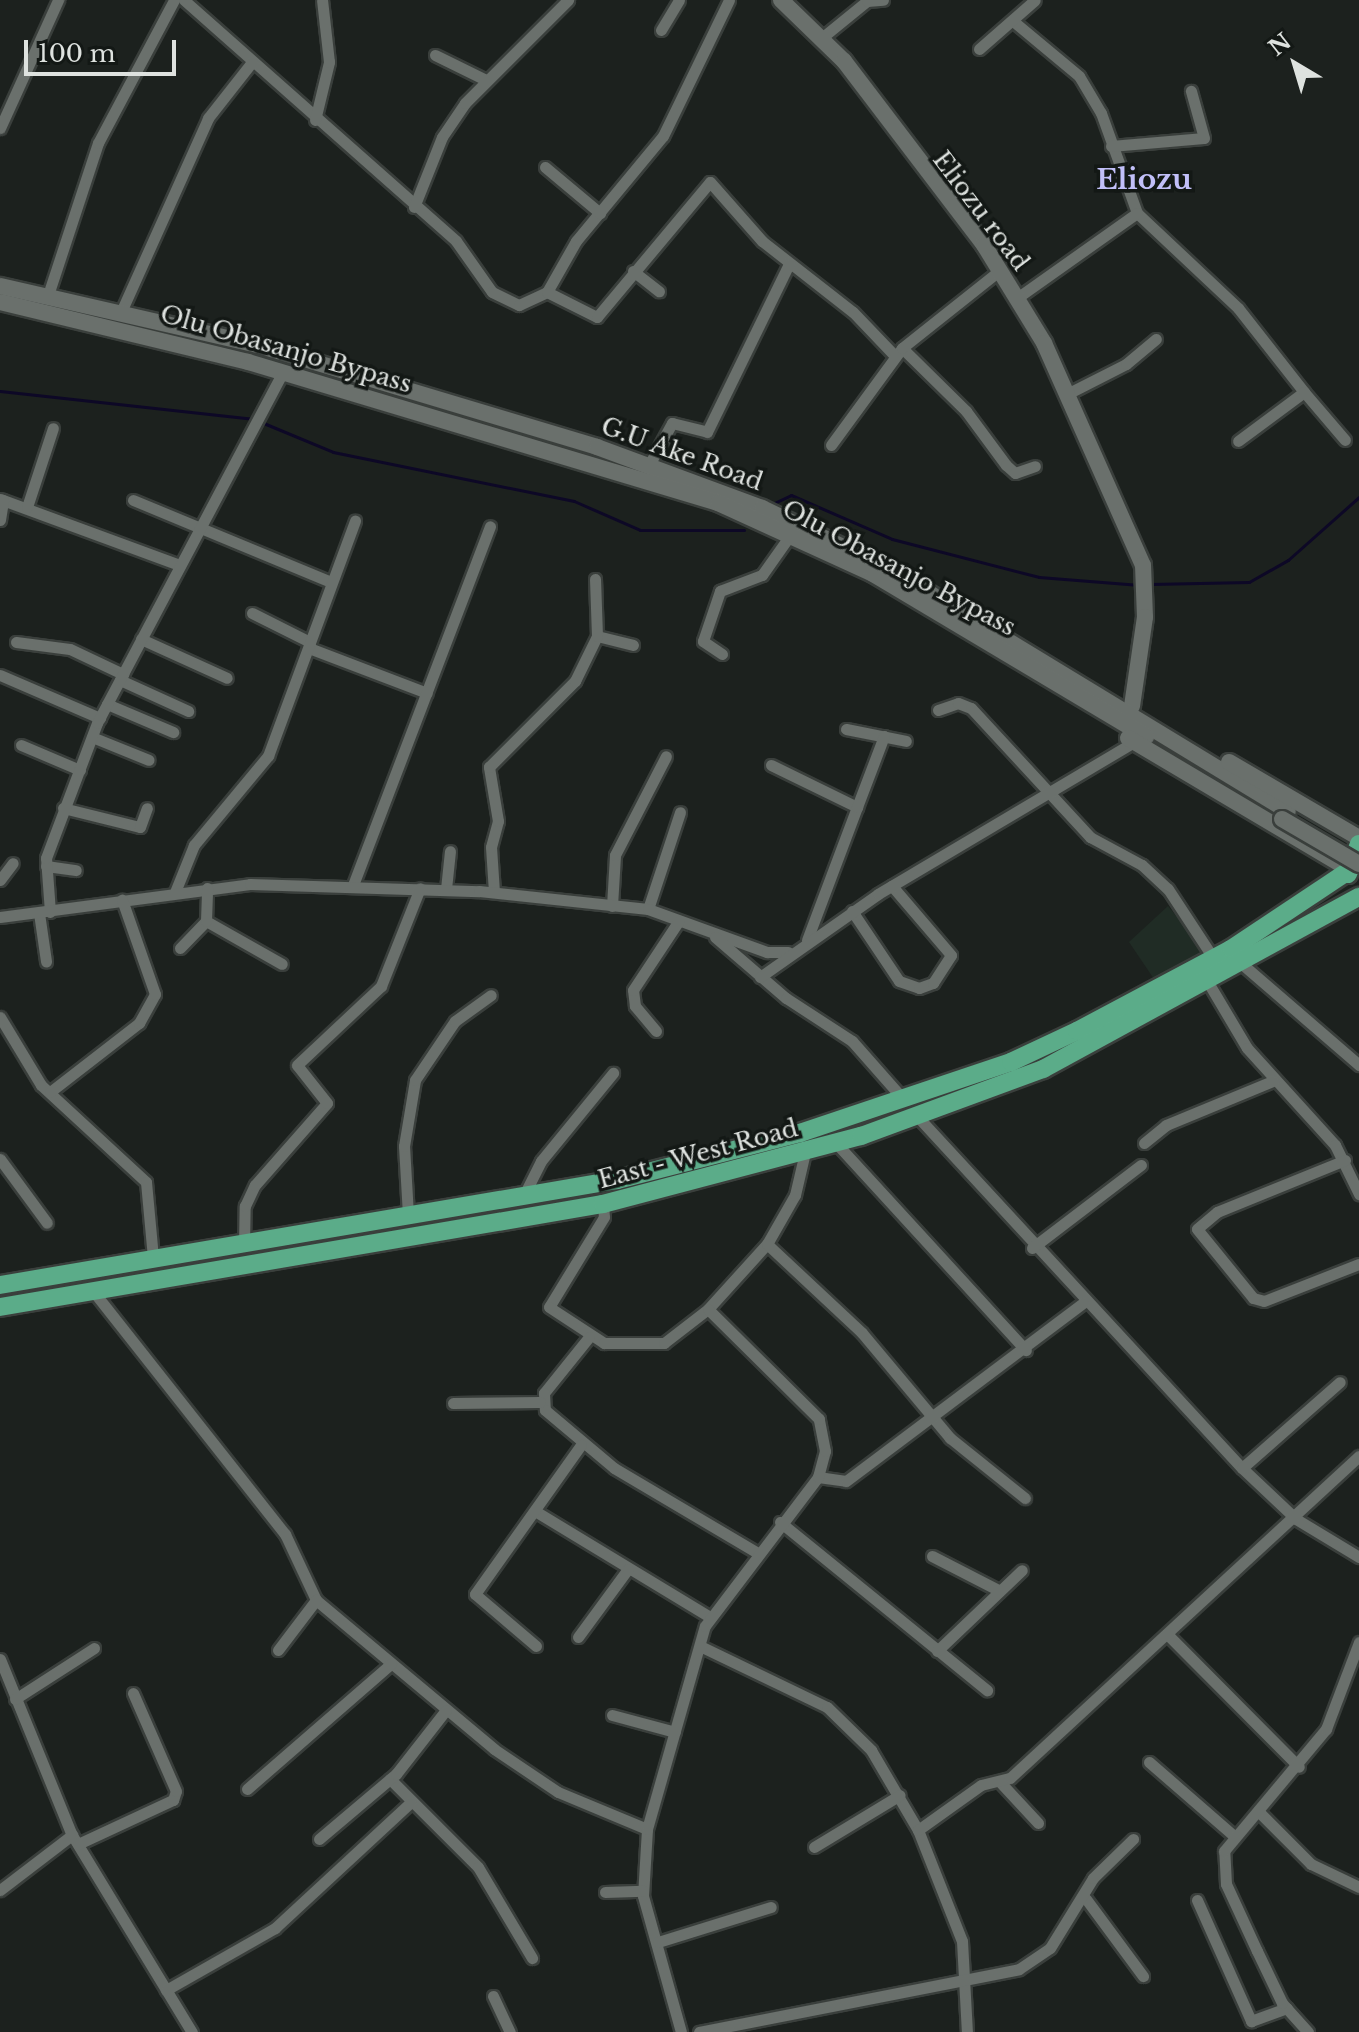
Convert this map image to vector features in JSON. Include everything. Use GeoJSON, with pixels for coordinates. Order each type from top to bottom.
{"type":"FeatureCollection","features":[{"type":"Feature","properties":{"kind":"main road","name":"Eliozu road"},"geometry":{"type":"LineString","coordinates":[[781,0],[824,36],[1000,270],[1067,394],[1143,565],[1146,604],[1132,706]]}},
{"type":"Feature","properties":{"kind":"main road","name":"G.U Ake Road"},"geometry":{"type":"LineString","coordinates":[[0,286],[121,312],[298,357],[649,465],[849,548],[976,626]]}},
{"type":"Feature","properties":{"kind":"main road","name":"Olu Obasanjo Bypass"},"geometry":{"type":"LineString","coordinates":[[0,302],[283,372],[591,460],[791,534],[976,626],[1285,815]]}},
{"type":"Feature","properties":{"kind":"main road"},"geometry":{"type":"LineString","coordinates":[[976,626],[1132,706],[1359,841],[1351,868]]}},
{"type":"Feature","properties":{"kind":"main road"},"geometry":{"type":"LineString","coordinates":[[976,626],[1134,742],[1351,868]]}},
{"type":"Feature","properties":{"kind":"main road"},"geometry":{"type":"LineString","coordinates":[[1285,815],[1359,853]]}},
{"type":"Feature","properties":{"kind":"main road"},"geometry":{"type":"LineString","coordinates":[[1285,815],[1351,868],[1359,888]]}},
{"type":"Feature","properties":{"kind":"main road","name":"East - West Road"},"geometry":{"type":"LineString","coordinates":[[0,1285],[523,1197],[701,1160],[904,1100],[1011,1062],[1214,959],[1351,868]]}},
{"type":"Feature","properties":{"kind":"main road","name":"East - West Road"},"geometry":{"type":"LineString","coordinates":[[0,1307],[603,1204],[836,1143],[1043,1069],[1209,984],[1359,897]]}},
{"type":"Feature","properties":{"kind":"street"},"geometry":{"type":"LineString","coordinates":[[0,128],[58,0]]}},
{"type":"Feature","properties":{"kind":"street"},"geometry":{"type":"LineString","coordinates":[[48,295],[98,143],[174,0]]}},
{"type":"Feature","properties":{"kind":"street"},"geometry":{"type":"LineString","coordinates":[[184,0],[315,120],[456,241],[503,301],[519,305],[547,292],[600,213],[663,136],[729,0]]}},
{"type":"Feature","properties":{"kind":"street"},"geometry":{"type":"LineString","coordinates":[[315,120],[329,62],[322,0]]}},
{"type":"Feature","properties":{"kind":"street"},"geometry":{"type":"LineString","coordinates":[[414,207],[442,137],[484,79],[568,0]]}},
{"type":"Feature","properties":{"kind":"street"},"geometry":{"type":"LineString","coordinates":[[661,30],[679,0]]}},
{"type":"Feature","properties":{"kind":"street"},"geometry":{"type":"LineString","coordinates":[[824,36],[867,1],[883,0]]}},
{"type":"Feature","properties":{"kind":"street"},"geometry":{"type":"LineString","coordinates":[[979,49],[1035,0]]}},
{"type":"Feature","properties":{"kind":"street"},"geometry":{"type":"LineString","coordinates":[[1013,21],[1079,76],[1137,213],[1238,308],[1345,440]]}},
{"type":"Feature","properties":{"kind":"street"},"geometry":{"type":"LineString","coordinates":[[435,55],[484,79]]}},
{"type":"Feature","properties":{"kind":"street"},"geometry":{"type":"LineString","coordinates":[[121,312],[208,118],[252,62]]}},
{"type":"Feature","properties":{"kind":"street"},"geometry":{"type":"LineString","coordinates":[[1111,146],[1204,138],[1191,91]]}},
{"type":"Feature","properties":{"kind":"street"},"geometry":{"type":"LineString","coordinates":[[545,167],[600,213]]}},
{"type":"Feature","properties":{"kind":"street"},"geometry":{"type":"LineString","coordinates":[[547,292],[597,317],[710,182],[789,264],[899,352],[966,411],[1015,473],[1035,466]]}},
{"type":"Feature","properties":{"kind":"street"},"geometry":{"type":"LineString","coordinates":[[1017,298],[1137,213]]}},
{"type":"Feature","properties":{"kind":"street"},"geometry":{"type":"LineString","coordinates":[[649,465],[672,423],[707,432],[789,264]]}},
{"type":"Feature","properties":{"kind":"street"},"geometry":{"type":"LineString","coordinates":[[831,445],[899,352],[1000,270]]}},
{"type":"Feature","properties":{"kind":"street"},"geometry":{"type":"LineString","coordinates":[[633,271],[659,291]]}},
{"type":"Feature","properties":{"kind":"street"},"geometry":{"type":"LineString","coordinates":[[1067,394],[1126,364],[1156,339]]}},
{"type":"Feature","properties":{"kind":"street"},"geometry":{"type":"LineString","coordinates":[[46,961],[46,866],[63,808],[100,718],[177,564],[248,447],[267,412],[283,372]]}},
{"type":"Feature","properties":{"kind":"street"},"geometry":{"type":"LineString","coordinates":[[1238,441],[1304,392]]}},
{"type":"Feature","properties":{"kind":"street"},"geometry":{"type":"LineString","coordinates":[[27,507],[53,428]]}},
{"type":"Feature","properties":{"kind":"street"},"geometry":{"type":"LineString","coordinates":[[0,520],[2,499],[177,564]]}},
{"type":"Feature","properties":{"kind":"street"},"geometry":{"type":"LineString","coordinates":[[133,500],[329,581]]}},
{"type":"Feature","properties":{"kind":"street"},"geometry":{"type":"LineString","coordinates":[[175,892],[194,845],[268,756],[310,645],[329,581],[355,521]]}},
{"type":"Feature","properties":{"kind":"street"},"geometry":{"type":"LineString","coordinates":[[353,885],[490,526]]}},
{"type":"Feature","properties":{"kind":"street"},"geometry":{"type":"LineString","coordinates":[[722,654],[703,641],[720,591],[762,575],[791,534]]}},
{"type":"Feature","properties":{"kind":"street"},"geometry":{"type":"LineString","coordinates":[[494,892],[491,847],[498,821],[489,767],[575,681],[597,636],[595,579]]}},
{"type":"Feature","properties":{"kind":"street"},"geometry":{"type":"LineString","coordinates":[[252,613],[310,645],[427,693]]}},
{"type":"Feature","properties":{"kind":"street"},"geometry":{"type":"LineString","coordinates":[[597,636],[633,645]]}},
{"type":"Feature","properties":{"kind":"street"},"geometry":{"type":"LineString","coordinates":[[141,639],[227,678]]}},
{"type":"Feature","properties":{"kind":"street"},"geometry":{"type":"LineString","coordinates":[[16,642],[70,649],[188,711]]}},
{"type":"Feature","properties":{"kind":"street"},"geometry":{"type":"LineString","coordinates":[[0,675],[100,718]]}},
{"type":"Feature","properties":{"kind":"street"},"geometry":{"type":"LineString","coordinates":[[938,710],[958,703],[971,708],[1046,795],[1090,837],[1142,865],[1168,889],[1214,959]]}},
{"type":"Feature","properties":{"kind":"street"},"geometry":{"type":"LineString","coordinates":[[107,704],[173,732]]}},
{"type":"Feature","properties":{"kind":"street"},"geometry":{"type":"LineString","coordinates":[[846,729],[906,741]]}},
{"type":"Feature","properties":{"kind":"street"},"geometry":{"type":"LineString","coordinates":[[807,940],[884,736]]}},
{"type":"Feature","properties":{"kind":"street"},"geometry":{"type":"LineString","coordinates":[[92,737],[149,760]]}},
{"type":"Feature","properties":{"kind":"street"},"geometry":{"type":"LineString","coordinates":[[760,977],[788,952],[852,911],[1134,742]]}},
{"type":"Feature","properties":{"kind":"street"},"geometry":{"type":"LineString","coordinates":[[21,745],[80,770]]}},
{"type":"Feature","properties":{"kind":"street"},"geometry":{"type":"LineString","coordinates":[[612,906],[615,855],[666,756]]}},
{"type":"Feature","properties":{"kind":"street"},"geometry":{"type":"LineString","coordinates":[[771,765],[857,807]]}},
{"type":"Feature","properties":{"kind":"street"},"geometry":{"type":"LineString","coordinates":[[63,808],[139,832],[147,808]]}},
{"type":"Feature","properties":{"kind":"street"},"geometry":{"type":"LineString","coordinates":[[648,909],[680,812]]}},
{"type":"Feature","properties":{"kind":"street"},"geometry":{"type":"LineString","coordinates":[[446,889],[450,851]]}},
{"type":"Feature","properties":{"kind":"street"},"geometry":{"type":"LineString","coordinates":[[0,880],[13,863]]}},
{"type":"Feature","properties":{"kind":"street"},"geometry":{"type":"LineString","coordinates":[[46,866],[76,870]]}},
{"type":"Feature","properties":{"kind":"street"},"geometry":{"type":"LineString","coordinates":[[0,917],[207,888],[353,885],[446,889],[648,909],[712,934],[788,952]]}},
{"type":"Feature","properties":{"kind":"street"},"geometry":{"type":"LineString","coordinates":[[852,911],[899,981],[933,983],[951,955],[892,886]]}},
{"type":"Feature","properties":{"kind":"street"},"geometry":{"type":"LineString","coordinates":[[180,948],[206,921],[207,888]]}},
{"type":"Feature","properties":{"kind":"street"},"geometry":{"type":"LineString","coordinates":[[244,1245],[245,1206],[255,1185],[327,1103],[297,1065],[381,986],[420,888]]}},
{"type":"Feature","properties":{"kind":"street"},"geometry":{"type":"LineString","coordinates":[[50,1092],[139,1023],[155,994],[122,900]]}},
{"type":"Feature","properties":{"kind":"street"},"geometry":{"type":"LineString","coordinates":[[206,921],[282,964]]}},
{"type":"Feature","properties":{"kind":"street"},"geometry":{"type":"LineString","coordinates":[[656,1031],[635,1006],[633,990],[678,922]]}},
{"type":"Feature","properties":{"kind":"street"},"geometry":{"type":"LineString","coordinates":[[712,934],[760,977],[852,1041],[904,1100]]}},
{"type":"Feature","properties":{"kind":"street"},"geometry":{"type":"LineString","coordinates":[[1242,964],[1359,1065]]}},
{"type":"Feature","properties":{"kind":"street"},"geometry":{"type":"LineString","coordinates":[[1209,984],[1273,1081],[1345,1160],[1359,1194]]}},
{"type":"Feature","properties":{"kind":"street"},"geometry":{"type":"LineString","coordinates":[[408,1215],[404,1146],[415,1080],[455,1021],[491,995]]}},
{"type":"Feature","properties":{"kind":"street"},"geometry":{"type":"LineString","coordinates":[[0,1017],[25,1067],[146,1182],[153,1258]]}},
{"type":"Feature","properties":{"kind":"street"},"geometry":{"type":"LineString","coordinates":[[523,1197],[541,1161],[613,1073]]}},
{"type":"Feature","properties":{"kind":"street"},"geometry":{"type":"LineString","coordinates":[[1144,1143],[1166,1125],[1273,1081]]}},
{"type":"Feature","properties":{"kind":"street"},"geometry":{"type":"LineString","coordinates":[[917,1116],[1032,1248],[1242,1468],[1296,1519],[1359,1557]]}},
{"type":"Feature","properties":{"kind":"street"},"geometry":{"type":"LineString","coordinates":[[836,1143],[1026,1350]]}},
{"type":"Feature","properties":{"kind":"street"},"geometry":{"type":"LineString","coordinates":[[603,1204],[604,1217],[547,1302],[589,1337],[620,1346],[664,1343],[708,1309],[767,1244],[795,1195],[805,1152]]}},
{"type":"Feature","properties":{"kind":"street"},"geometry":{"type":"LineString","coordinates":[[0,1159],[47,1223]]}},
{"type":"Feature","properties":{"kind":"street"},"geometry":{"type":"LineString","coordinates":[[1345,1160],[1217,1212],[1197,1229],[1253,1298],[1264,1301],[1359,1264]]}},
{"type":"Feature","properties":{"kind":"street"},"geometry":{"type":"LineString","coordinates":[[1032,1248],[1141,1165]]}},
{"type":"Feature","properties":{"kind":"street"},"geometry":{"type":"LineString","coordinates":[[767,1244],[862,1333],[932,1418],[1025,1498]]}},
{"type":"Feature","properties":{"kind":"street"},"geometry":{"type":"LineString","coordinates":[[93,1291],[285,1534],[316,1600],[446,1710],[558,1792],[647,1829]]}},
{"type":"Feature","properties":{"kind":"street"},"geometry":{"type":"LineString","coordinates":[[818,1477],[846,1481],[1026,1350],[1083,1303]]}},
{"type":"Feature","properties":{"kind":"street"},"geometry":{"type":"LineString","coordinates":[[681,2032],[643,1891],[647,1829],[710,1617],[756,1552],[818,1477],[825,1451],[819,1419],[708,1309]]}},
{"type":"Feature","properties":{"kind":"street"},"geometry":{"type":"LineString","coordinates":[[540,1402],[589,1337]]}},
{"type":"Feature","properties":{"kind":"street"},"geometry":{"type":"LineString","coordinates":[[1242,1468],[1340,1382]]}},
{"type":"Feature","properties":{"kind":"street"},"geometry":{"type":"LineString","coordinates":[[453,1403],[540,1402],[581,1445],[756,1552]]}},
{"type":"Feature","properties":{"kind":"street"},"geometry":{"type":"LineString","coordinates":[[536,1646],[475,1594],[581,1445]]}},
{"type":"Feature","properties":{"kind":"street"},"geometry":{"type":"LineString","coordinates":[[918,1830],[981,1785],[1000,1782],[1167,1634],[1226,1573],[1296,1519],[1359,1456]]}},
{"type":"Feature","properties":{"kind":"street"},"geometry":{"type":"LineString","coordinates":[[535,1511],[710,1617]]}},
{"type":"Feature","properties":{"kind":"street"},"geometry":{"type":"LineString","coordinates":[[780,1522],[987,1690]]}},
{"type":"Feature","properties":{"kind":"street"},"geometry":{"type":"LineString","coordinates":[[932,1556],[1000,1591]]}},
{"type":"Feature","properties":{"kind":"street"},"geometry":{"type":"LineString","coordinates":[[578,1637],[628,1569]]}},
{"type":"Feature","properties":{"kind":"street"},"geometry":{"type":"LineString","coordinates":[[937,1651],[1022,1570]]}},
{"type":"Feature","properties":{"kind":"street"},"geometry":{"type":"LineString","coordinates":[[278,1650],[316,1600]]}},
{"type":"Feature","properties":{"kind":"street"},"geometry":{"type":"LineString","coordinates":[[1167,1634],[1299,1767]]}},
{"type":"Feature","properties":{"kind":"street"},"geometry":{"type":"LineString","coordinates":[[1308,2032],[1287,2008],[1226,1884],[1224,1851],[1233,1835],[1299,1767],[1326,1729],[1344,1666],[1359,1642]]}},
{"type":"Feature","properties":{"kind":"street"},"geometry":{"type":"LineString","coordinates":[[700,1646],[850,1723],[900,1795],[918,1830],[962,1941],[969,1984],[967,2032]]}},
{"type":"Feature","properties":{"kind":"street"},"geometry":{"type":"LineString","coordinates":[[15,1699],[94,1648]]}},
{"type":"Feature","properties":{"kind":"street"},"geometry":{"type":"LineString","coordinates":[[0,1659],[75,1840],[192,2032]]}},
{"type":"Feature","properties":{"kind":"street"},"geometry":{"type":"LineString","coordinates":[[247,1789],[391,1664]]}},
{"type":"Feature","properties":{"kind":"street"},"geometry":{"type":"LineString","coordinates":[[0,1890],[75,1840],[173,1800],[176,1791],[133,1693]]}},
{"type":"Feature","properties":{"kind":"street"},"geometry":{"type":"LineString","coordinates":[[319,1839],[390,1779],[446,1710]]}},
{"type":"Feature","properties":{"kind":"street"},"geometry":{"type":"LineString","coordinates":[[612,1715],[675,1732]]}},
{"type":"Feature","properties":{"kind":"street"},"geometry":{"type":"LineString","coordinates":[[1149,1762],[1233,1835]]}},
{"type":"Feature","properties":{"kind":"street"},"geometry":{"type":"LineString","coordinates":[[390,1779],[478,1867],[532,1958]]}},
{"type":"Feature","properties":{"kind":"street"},"geometry":{"type":"LineString","coordinates":[[1000,1782],[1038,1823]]}},
{"type":"Feature","properties":{"kind":"street"},"geometry":{"type":"LineString","coordinates":[[814,1847],[900,1795]]}},
{"type":"Feature","properties":{"kind":"street"},"geometry":{"type":"LineString","coordinates":[[166,1990],[275,1928],[411,1802]]}},
{"type":"Feature","properties":{"kind":"street"},"geometry":{"type":"LineString","coordinates":[[1258,1811],[1311,1864],[1359,1887]]}},
{"type":"Feature","properties":{"kind":"street"},"geometry":{"type":"LineString","coordinates":[[699,2032],[969,1984],[1019,1969],[1050,1948],[1086,1899],[1093,1878],[1133,1839]]}},
{"type":"Feature","properties":{"kind":"street"},"geometry":{"type":"LineString","coordinates":[[605,1892],[643,1891]]}},
{"type":"Feature","properties":{"kind":"street"},"geometry":{"type":"LineString","coordinates":[[1086,1899],[1143,1976]]}},
{"type":"Feature","properties":{"kind":"street"},"geometry":{"type":"LineString","coordinates":[[1197,1900],[1251,2021],[1287,2008]]}},
{"type":"Feature","properties":{"kind":"street"},"geometry":{"type":"LineString","coordinates":[[658,1942],[771,1907]]}},
{"type":"Feature","properties":{"kind":"street"},"geometry":{"type":"LineString","coordinates":[[493,1996],[510,2032]]}},
{"type":"Feature","properties":{"kind":"shaded area"},"geometry":{"type":"Polygon","coordinates":[[[1168,906],[1209,956],[1158,985],[1129,942],[1168,906]]]}},
{"type":"Feature","properties":{"kind":"waterway"},"geometry":{"type":"LineString","coordinates":[[0,391],[254,419]]}},
{"type":"Feature","properties":{"kind":"waterway"},"geometry":{"type":"LineString","coordinates":[[261,422],[333,452],[574,501],[640,530],[744,530]]}},
{"type":"Feature","properties":{"kind":"waterway"},"geometry":{"type":"LineString","coordinates":[[772,504],[791,495],[892,539],[1039,577],[1140,585]]}},
{"type":"Feature","properties":{"kind":"waterway"},"geometry":{"type":"LineString","coordinates":[[1151,584],[1249,582],[1288,560],[1359,497]]}},
{"type":"Feature","properties":{"kind":"district","name":"Eliozu"},"geometry":{"type":"Point","coordinates":[1144,180]}}]}
